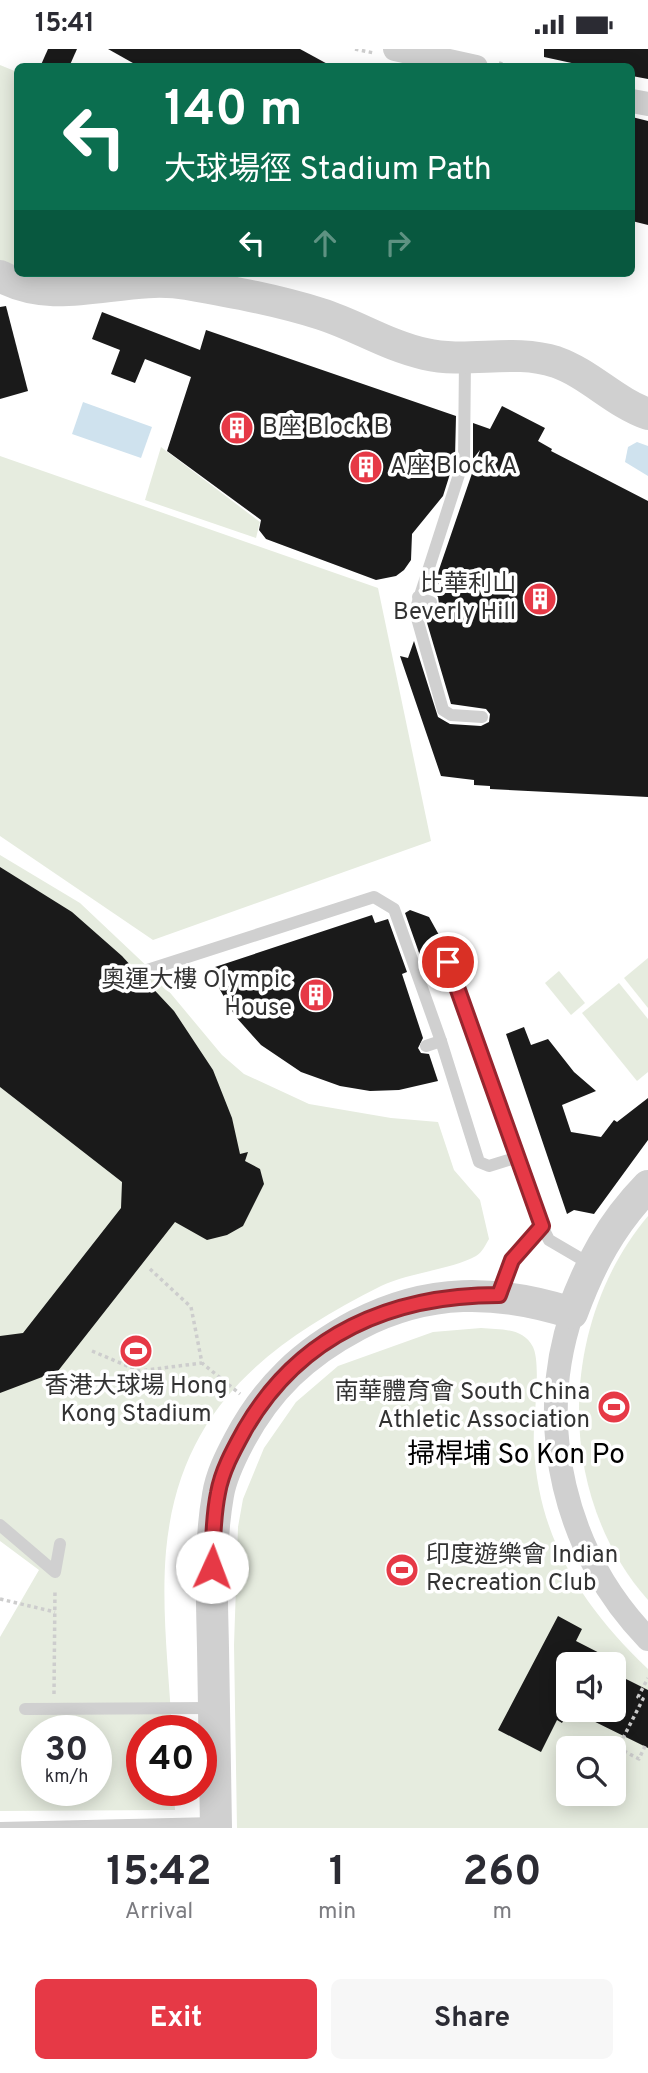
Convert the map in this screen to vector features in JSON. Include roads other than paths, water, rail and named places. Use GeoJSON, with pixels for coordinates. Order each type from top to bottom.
{"type":"FeatureCollection","features":[{"type":"Feature","properties":{"kind":"street"},"geometry":{"type":"LineString","coordinates":[[395,49],[457,63]]}},
{"type":"Feature","properties":{"kind":"street"},"geometry":{"type":"LineString","coordinates":[[0,276],[35,290],[56,292],[134,282],[189,285],[321,314],[413,351],[465,359],[522,356],[559,363],[648,414]]}},
{"type":"Feature","properties":{"kind":"street"},"geometry":{"type":"LineString","coordinates":[[648,1186],[607,1234],[590,1264],[562,1342],[556,1391],[558,1455],[564,1487],[582,1542],[623,1610],[648,1639]]}},
{"type":"Feature","properties":{"kind":"street"},"geometry":{"type":"LineString","coordinates":[[216,1825],[212,1550],[218,1492],[232,1454],[256,1410],[288,1370],[334,1337],[367,1320],[428,1299],[499,1295],[572,1313]]}},
{"type":"Feature","properties":{"kind":"lane"},"geometry":{"type":"LineString","coordinates":[[465,359],[464,459],[429,582],[418,597],[416,619],[443,710],[451,715],[482,717]]}},
{"type":"Feature","properties":{"kind":"lane"},"geometry":{"type":"LineString","coordinates":[[418,597],[431,602]]}},
{"type":"Feature","properties":{"kind":"lane"},"geometry":{"type":"LineString","coordinates":[[141,972],[374,897],[394,909],[441,1041],[479,1161],[489,1166],[518,1157]]}},
{"type":"Feature","properties":{"kind":"lane"},"geometry":{"type":"LineString","coordinates":[[448,962],[542,1226],[549,1240],[590,1264]]}},
{"type":"Feature","properties":{"kind":"lane"},"geometry":{"type":"LineString","coordinates":[[426,1046],[441,1041]]}},
{"type":"Feature","properties":{"kind":"lane"},"geometry":{"type":"LineString","coordinates":[[499,1295],[512,1260],[542,1226]]}},
{"type":"Feature","properties":{"kind":"lane"},"geometry":{"type":"LineString","coordinates":[[0,1525],[55,1572],[60,1544]]}},
{"type":"Feature","properties":{"kind":"lane"},"geometry":{"type":"LineString","coordinates":[[24,1709],[214,1708]]}},
{"type":"Feature","properties":{"kind":"lane"},"geometry":{"type":"LineString","coordinates":[[0,1828],[216,1825]]}},
{"type":"Feature","properties":{"kind":"water"},"geometry":{"type":"Polygon","coordinates":[[[83,402],[152,427],[141,458],[72,434],[83,402]]]}},
{"type":"Feature","properties":{"kind":"water"},"geometry":{"type":"Polygon","coordinates":[[[637,442],[648,446],[648,476],[625,462],[628,447],[637,442]]]}},
{"type":"Feature","properties":{"kind":"place","name":"B座 Block B"},"geometry":{"type":"Point","coordinates":[237,428]}},
{"type":"Feature","properties":{"kind":"place","name":"A座 Block A"},"geometry":{"type":"Point","coordinates":[366,467]}},
{"type":"Feature","properties":{"kind":"place","name":"比華利山 Beverly Hill"},"geometry":{"type":"Point","coordinates":[540,599]}},
{"type":"Feature","properties":{"kind":"place","name":"奧運大樓 Olympic House"},"geometry":{"type":"Point","coordinates":[316,995]}},
{"type":"Feature","properties":{"kind":"place","name":"香港大球場 Hong Kong Stadium"},"geometry":{"type":"Point","coordinates":[136,1351]}},
{"type":"Feature","properties":{"kind":"place","name":"南華體育會 South China Athletic Association"},"geometry":{"type":"Point","coordinates":[614,1407]}},
{"type":"Feature","properties":{"kind":"place","name":"印度遊樂會 Indian Recreation Club"},"geometry":{"type":"Point","coordinates":[402,1570]}},
{"type":"Feature","properties":{"kind":"district","name":"掃桿埔 So Kon Po"},"geometry":{"type":"Point","coordinates":[516,1456]}}]}
